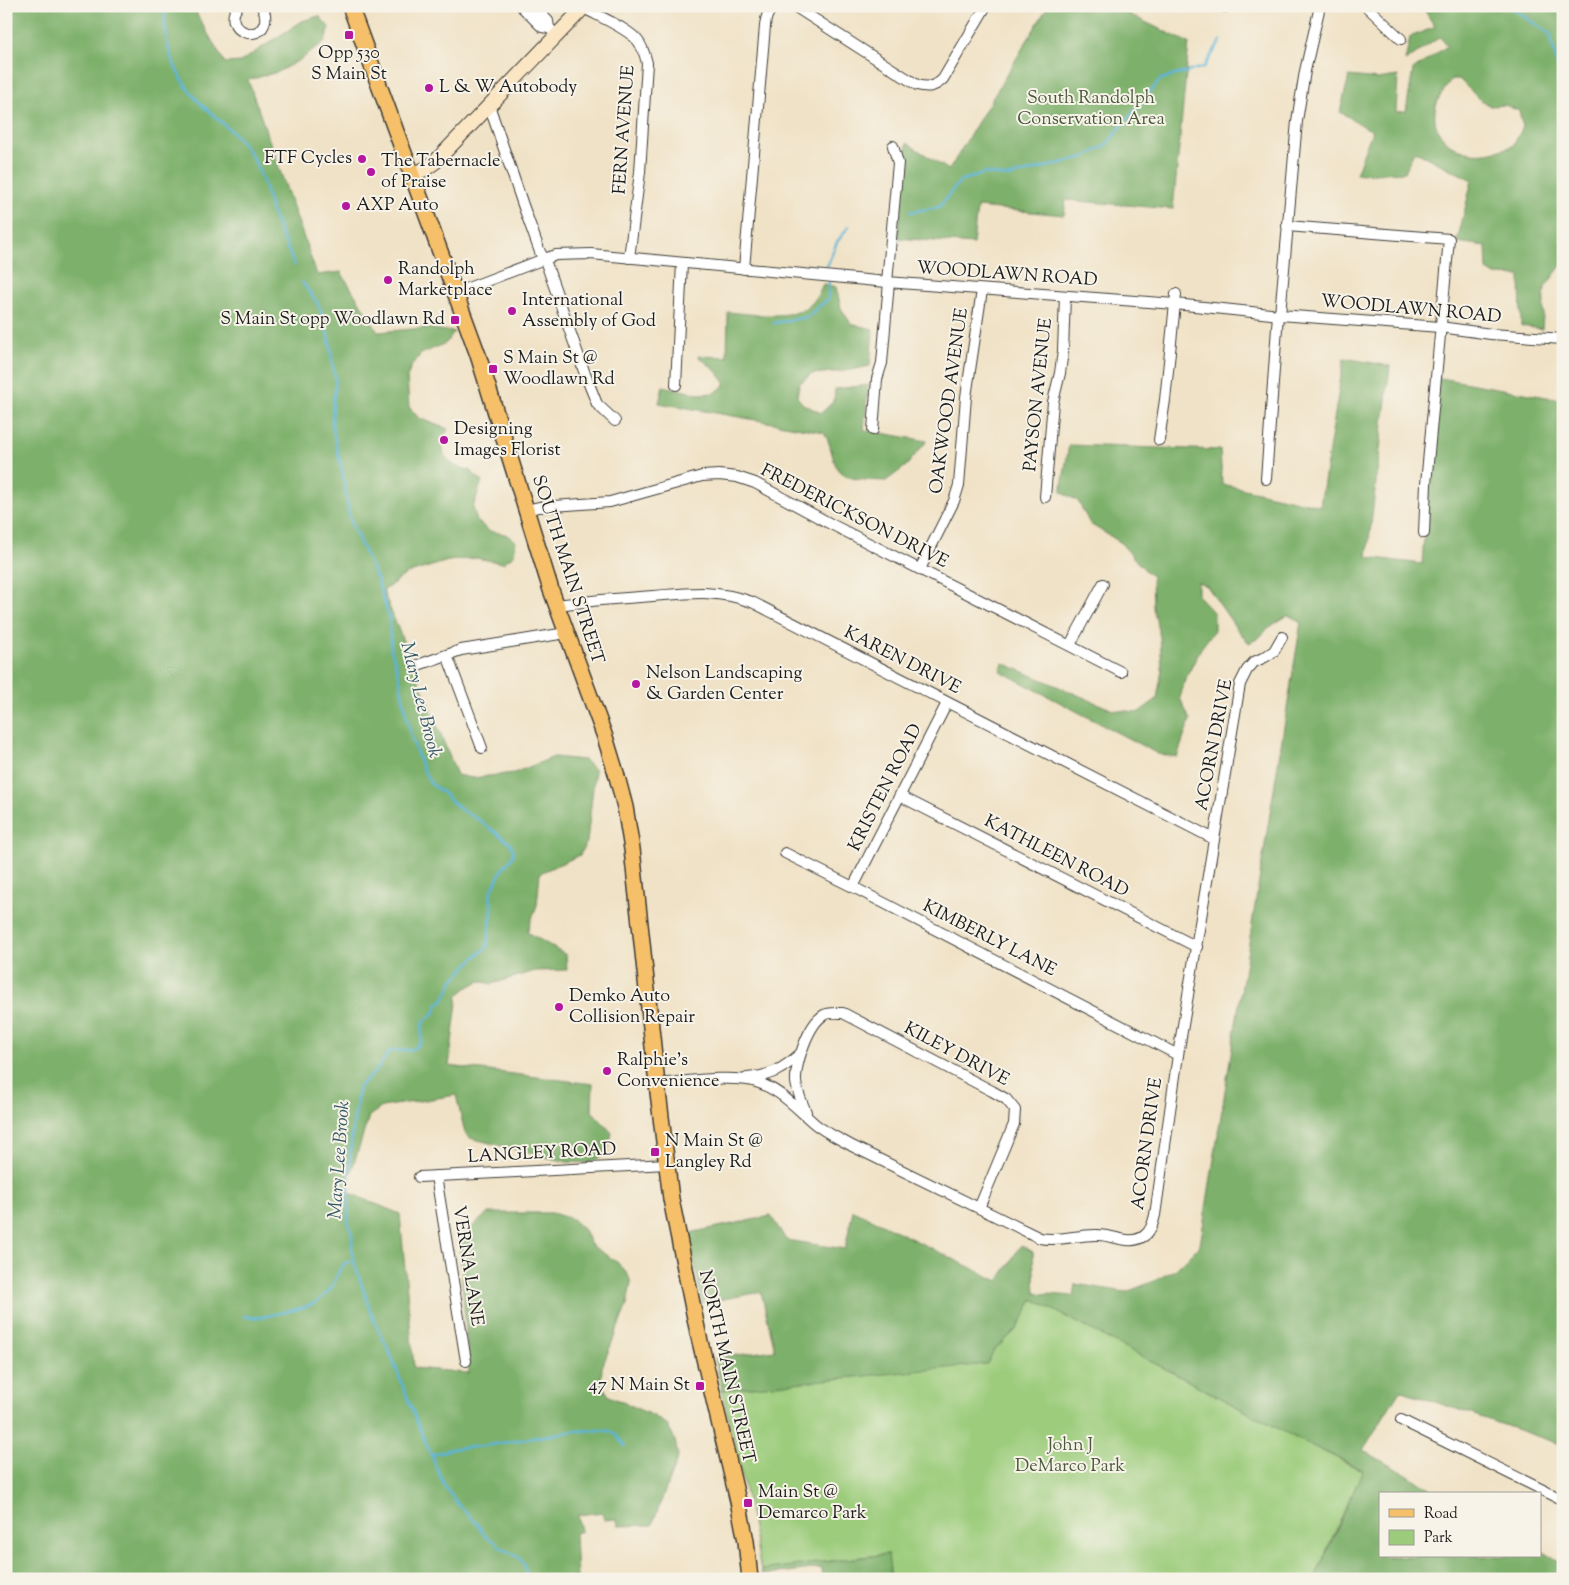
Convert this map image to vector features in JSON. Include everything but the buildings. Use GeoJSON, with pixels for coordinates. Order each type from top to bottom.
{"type":"FeatureCollection","features":[{"type":"Feature","properties":{"kind":"main road","name":"SOUTH MAIN STREET"},"geometry":{"type":"LineString","coordinates":[[350,6],[487,383],[556,605],[605,737],[625,807],[640,915],[667,1164]]}},
{"type":"Feature","properties":{"kind":"main road"},"geometry":{"type":"LineString","coordinates":[[412,175],[430,166],[489,105],[553,32],[585,7]]}},
{"type":"Feature","properties":{"kind":"main road","name":"NORTH MAIN STREET"},"geometry":{"type":"LineString","coordinates":[[667,1164],[688,1290],[738,1501],[750,1579]]}},
{"type":"Feature","properties":{"kind":"street"},"geometry":{"type":"LineString","coordinates":[[238,6],[234,12],[234,23],[237,28],[246,33],[252,33],[261,29],[266,19],[267,9]]}},
{"type":"Feature","properties":{"kind":"street"},"geometry":{"type":"LineString","coordinates":[[521,6],[542,27],[553,32]]}},
{"type":"Feature","properties":{"kind":"street"},"geometry":{"type":"LineString","coordinates":[[533,6],[548,21],[553,32]]}},
{"type":"Feature","properties":{"kind":"street"},"geometry":{"type":"LineString","coordinates":[[744,269],[766,17],[769,12],[778,6]]}},
{"type":"Feature","properties":{"kind":"street"},"geometry":{"type":"LineString","coordinates":[[794,6],[916,85],[931,87],[943,79],[986,6]]}},
{"type":"Feature","properties":{"kind":"street"},"geometry":{"type":"LineString","coordinates":[[1266,479],[1287,226],[1301,96],[1320,6]]}},
{"type":"Feature","properties":{"kind":"street"},"geometry":{"type":"LineString","coordinates":[[1366,6],[1402,39]]}},
{"type":"Feature","properties":{"kind":"street","name":"FERN AVENUE"},"geometry":{"type":"LineString","coordinates":[[585,7],[630,33],[638,40],[644,50],[648,63],[640,172],[629,258]]}},
{"type":"Feature","properties":{"kind":"street"},"geometry":{"type":"LineString","coordinates":[[489,105],[522,205],[544,259],[597,404],[615,421]]}},
{"type":"Feature","properties":{"kind":"street"},"geometry":{"type":"LineString","coordinates":[[873,430],[877,379],[882,363],[898,162],[893,146]]}},
{"type":"Feature","properties":{"kind":"street"},"geometry":{"type":"LineString","coordinates":[[1287,226],[1449,239],[1426,484],[1424,533]]}},
{"type":"Feature","properties":{"kind":"street","name":"WOODLAWN ROAD"},"geometry":{"type":"LineString","coordinates":[[455,293],[544,259],[575,254],[982,290],[1065,296],[1175,299],[1279,314],[1563,339]]}},
{"type":"Feature","properties":{"kind":"street"},"geometry":{"type":"LineString","coordinates":[[676,385],[682,263]]}},
{"type":"Feature","properties":{"kind":"street","name":"OAKWOOD AVENUE"},"geometry":{"type":"LineString","coordinates":[[920,569],[954,501],[959,485],[965,412],[982,290]]}},
{"type":"Feature","properties":{"kind":"street","name":"PAYSON AVENUE"},"geometry":{"type":"LineString","coordinates":[[1045,496],[1053,402],[1063,351],[1065,296]]}},
{"type":"Feature","properties":{"kind":"street"},"geometry":{"type":"LineString","coordinates":[[1159,440],[1175,299]]}},
{"type":"Feature","properties":{"kind":"street","name":"FREDERICKSON DRIVE"},"geometry":{"type":"LineString","coordinates":[[526,510],[539,507],[610,502],[702,476],[738,477],[755,483],[1121,672]]}},
{"type":"Feature","properties":{"kind":"street"},"geometry":{"type":"LineString","coordinates":[[1070,645],[1103,584]]}},
{"type":"Feature","properties":{"kind":"street","name":"KAREN DRIVE"},"geometry":{"type":"LineString","coordinates":[[556,605],[595,600],[700,593],[724,594],[738,597],[761,606],[1214,839]]}},
{"type":"Feature","properties":{"kind":"street"},"geometry":{"type":"LineString","coordinates":[[415,666],[467,649],[566,633]]}},
{"type":"Feature","properties":{"kind":"street","name":"ACORN DRIVE"},"geometry":{"type":"LineString","coordinates":[[657,1084],[739,1079],[754,1082],[775,1091],[790,1101],[822,1129],[852,1146],[1040,1238],[1064,1240],[1098,1235],[1121,1240],[1134,1240],[1145,1236],[1152,1227],[1155,1215],[1159,1176],[1178,1055],[1240,684],[1246,670],[1254,662],[1274,651],[1282,637]]}},
{"type":"Feature","properties":{"kind":"street"},"geometry":{"type":"LineString","coordinates":[[447,655],[482,748]]}},
{"type":"Feature","properties":{"kind":"street","name":"KRISTEN ROAD"},"geometry":{"type":"LineString","coordinates":[[853,887],[947,703]]}},
{"type":"Feature","properties":{"kind":"street","name":"KATHLEEN ROAD"},"geometry":{"type":"LineString","coordinates":[[900,796],[1197,947]]}},
{"type":"Feature","properties":{"kind":"street","name":"KIMBERLY LANE"},"geometry":{"type":"LineString","coordinates":[[785,853],[1178,1055]]}},
{"type":"Feature","properties":{"kind":"street","name":"KILEY DRIVE"},"geometry":{"type":"LineString","coordinates":[[808,1116],[796,1083],[796,1068],[800,1053],[814,1026],[824,1015],[843,1013],[1006,1099],[1015,1110],[1014,1124],[979,1208]]}},
{"type":"Feature","properties":{"kind":"street","name":"KILEY DRIVE"},"geometry":{"type":"LineString","coordinates":[[739,1079],[768,1075],[786,1066],[800,1053]]}},
{"type":"Feature","properties":{"kind":"street","name":"LANGLEY ROAD"},"geometry":{"type":"LineString","coordinates":[[418,1177],[667,1164]]}},
{"type":"Feature","properties":{"kind":"street","name":"VERNA LANE"},"geometry":{"type":"LineString","coordinates":[[436,1176],[466,1361]]}},
{"type":"Feature","properties":{"kind":"street"},"geometry":{"type":"LineString","coordinates":[[1401,1420],[1563,1500]]}},
{"type":"Feature","properties":{"kind":"green space"},"geometry":{"type":"Polygon","coordinates":[[[6,6],[196,6],[197,15],[225,63],[240,62],[302,21],[319,16],[329,27],[325,41],[303,58],[278,72],[248,80],[317,275],[341,272],[378,332],[425,328],[454,332],[446,343],[421,354],[412,365],[407,377],[409,407],[419,418],[448,429],[442,441],[444,455],[455,466],[469,470],[482,481],[473,508],[477,521],[489,531],[505,534],[516,541],[514,555],[503,563],[476,558],[448,561],[406,574],[383,591],[457,775],[472,778],[514,773],[554,757],[584,760],[595,770],[587,842],[580,855],[540,873],[537,905],[527,932],[566,955],[567,970],[535,971],[492,984],[480,981],[458,995],[449,1066],[593,1084],[592,1111],[612,1133],[607,1154],[588,1163],[566,1162],[470,1138],[465,1133],[456,1095],[382,1107],[369,1116],[345,1191],[400,1214],[414,1368],[469,1373],[459,1238],[488,1213],[552,1213],[572,1219],[584,1230],[591,1245],[617,1262],[628,1275],[631,1283],[627,1305],[602,1367],[601,1383],[609,1396],[654,1416],[667,1425],[675,1440],[678,1457],[652,1525],[618,1526],[617,1519],[604,1520],[602,1512],[578,1515],[581,1531],[575,1533],[577,1579],[6,1579],[6,35],[10,30],[6,6]]]}},
{"type":"Feature","properties":{"kind":"green space","name":"South Randolph Conservation Area"},"geometry":{"type":"Polygon","coordinates":[[[1048,6],[1112,6],[1189,43],[1173,209],[1066,200],[1064,215],[977,207],[973,244],[898,238],[907,143],[949,170],[1048,6]]]}},
{"type":"Feature","properties":{"kind":"green space"},"geometry":{"type":"Polygon","coordinates":[[[1422,6],[1563,6],[1563,263],[1545,287],[1542,329],[1521,326],[1520,276],[1495,275],[1487,270],[1486,246],[1457,242],[1472,180],[1414,151],[1405,172],[1356,174],[1372,131],[1340,112],[1349,76],[1378,79],[1398,76],[1396,112],[1406,111],[1413,70],[1447,46],[1440,37],[1405,61],[1410,37],[1435,27],[1422,6]],[[1452,79],[1437,102],[1436,127],[1441,135],[1456,148],[1465,152],[1486,153],[1513,146],[1523,127],[1519,111],[1505,105],[1490,106],[1480,100],[1459,79],[1452,79]]]}},
{"type":"Feature","properties":{"kind":"green space"},"geometry":{"type":"Polygon","coordinates":[[[823,284],[836,287],[841,308],[851,324],[873,329],[870,366],[846,371],[811,374],[799,384],[797,397],[803,404],[821,413],[834,401],[835,389],[868,385],[864,430],[927,441],[906,466],[886,481],[851,478],[844,475],[836,466],[824,432],[659,403],[663,386],[698,394],[715,393],[726,384],[717,372],[698,356],[727,357],[728,312],[759,315],[794,313],[813,302],[823,284]]]}},
{"type":"Feature","properties":{"kind":"green space"},"geometry":{"type":"Polygon","coordinates":[[[1344,358],[1390,366],[1367,557],[1422,564],[1435,377],[1563,400],[1563,1445],[1400,1390],[1363,1450],[1436,1492],[1379,1492],[1379,1558],[1542,1558],[1542,1551],[1563,1563],[1563,1579],[1315,1579],[1363,1470],[1296,1438],[1033,1299],[1017,1329],[994,1350],[987,1364],[722,1390],[715,1358],[775,1350],[761,1292],[702,1303],[689,1233],[771,1216],[786,1240],[845,1249],[853,1210],[998,1281],[1021,1245],[1033,1252],[1035,1293],[1073,1296],[1075,1284],[1126,1292],[1152,1282],[1175,1270],[1200,1245],[1301,622],[1288,615],[1268,628],[1259,638],[1249,643],[1236,628],[1207,586],[1198,582],[1198,596],[1214,613],[1214,631],[1201,648],[1185,680],[1180,698],[1190,720],[1177,757],[1158,754],[1000,671],[1003,663],[1113,710],[1139,712],[1157,699],[1162,670],[1160,637],[1153,608],[1152,577],[1120,542],[1090,524],[1078,501],[1061,492],[1069,445],[1220,450],[1222,484],[1320,506],[1344,358]]]}},
{"type":"Feature","properties":{"kind":"green space","name":"John J DeMarco Park"},"geometry":{"type":"Polygon","coordinates":[[[1033,1299],[1296,1438],[1363,1471],[1315,1579],[891,1579],[887,1554],[761,1570],[748,1502],[722,1390],[829,1377],[994,1350],[1017,1329],[1033,1299]]]}},
{"type":"Feature","properties":{"kind":"green space"},"geometry":{"type":"Polygon","coordinates":[[[888,1554],[891,1579],[822,1579],[821,1568],[762,1575],[761,1570],[888,1554]]]}},
{"type":"Feature","properties":{"kind":"waterway","name":"Mary Lee Brook"},"geometry":{"type":"LineString","coordinates":[[165,6],[166,35],[172,61],[193,95],[235,135],[251,155],[261,176],[274,219],[294,265]]}},
{"type":"Feature","properties":{"kind":"waterway"},"geometry":{"type":"LineString","coordinates":[[1509,6],[1550,34],[1559,74],[1563,77]]}},
{"type":"Feature","properties":{"kind":"waterway"},"geometry":{"type":"LineString","coordinates":[[910,212],[939,207],[960,181],[986,173],[1008,177],[1084,157],[1105,146],[1161,79],[1204,67],[1221,40]]}},
{"type":"Feature","properties":{"kind":"waterway"},"geometry":{"type":"LineString","coordinates":[[827,266],[837,242],[849,226]]}},
{"type":"Feature","properties":{"kind":"waterway","name":"Mary Lee Brook"},"geometry":{"type":"LineString","coordinates":[[302,282],[318,304],[331,348],[336,382],[332,425],[349,515],[377,579],[389,617],[391,649],[399,676],[414,746],[430,783],[460,809],[479,820],[510,843],[514,852],[512,858],[501,871],[490,894],[492,909],[487,947],[454,979],[444,999],[437,1005],[436,1010],[431,1016],[425,1020],[422,1025],[421,1042],[410,1050],[390,1051],[374,1073],[359,1086],[351,1140],[348,1222],[352,1233],[352,1252],[374,1321],[390,1353],[445,1487],[486,1537],[520,1558],[528,1579]]}},
{"type":"Feature","properties":{"kind":"waterway"},"geometry":{"type":"LineString","coordinates":[[774,323],[807,317],[828,299],[829,282]]}},
{"type":"Feature","properties":{"kind":"waterway"},"geometry":{"type":"LineString","coordinates":[[244,1316],[263,1317],[296,1310],[316,1302],[331,1288],[343,1265],[353,1260]]}},
{"type":"Feature","properties":{"kind":"waterway"},"geometry":{"type":"LineString","coordinates":[[432,1455],[451,1449],[484,1446],[575,1431],[609,1431],[614,1433],[625,1446]]}},
{"type":"Feature","properties":{"kind":"place","name":"Opp 530 S Main St"},"geometry":{"type":"Point","coordinates":[349,35]}},
{"type":"Feature","properties":{"kind":"place","name":"L & W Autobody"},"geometry":{"type":"Point","coordinates":[429,88]}},
{"type":"Feature","properties":{"kind":"place","name":"FTF Cycles"},"geometry":{"type":"Point","coordinates":[362,159]}},
{"type":"Feature","properties":{"kind":"place","name":"The Tabernacle of Praise"},"geometry":{"type":"Point","coordinates":[371,172]}},
{"type":"Feature","properties":{"kind":"place","name":"AXP Auto"},"geometry":{"type":"Point","coordinates":[346,206]}},
{"type":"Feature","properties":{"kind":"place","name":"Randolph Marketplace"},"geometry":{"type":"Point","coordinates":[388,280]}},
{"type":"Feature","properties":{"kind":"place","name":"International Assembly of God"},"geometry":{"type":"Point","coordinates":[512,311]}},
{"type":"Feature","properties":{"kind":"place","name":"S Main St opp Woodlawn Rd"},"geometry":{"type":"Point","coordinates":[455,320]}},
{"type":"Feature","properties":{"kind":"place","name":"S Main St @ Woodlawn Rd"},"geometry":{"type":"Point","coordinates":[493,369]}},
{"type":"Feature","properties":{"kind":"place","name":"Designing Images Florist"},"geometry":{"type":"Point","coordinates":[444,440]}},
{"type":"Feature","properties":{"kind":"place","name":"Nelson Landscaping & Garden Center"},"geometry":{"type":"Point","coordinates":[636,684]}},
{"type":"Feature","properties":{"kind":"place","name":"Demko Auto Collision Repair"},"geometry":{"type":"Point","coordinates":[559,1007]}},
{"type":"Feature","properties":{"kind":"place","name":"Ralphie's Convenience"},"geometry":{"type":"Point","coordinates":[607,1071]}},
{"type":"Feature","properties":{"kind":"place","name":"N Main St @ Langley Rd"},"geometry":{"type":"Point","coordinates":[655,1152]}},
{"type":"Feature","properties":{"kind":"place","name":"47 N Main St"},"geometry":{"type":"Point","coordinates":[700,1386]}},
{"type":"Feature","properties":{"kind":"place","name":"Main St @ Demarco Park"},"geometry":{"type":"Point","coordinates":[748,1503]}}]}
